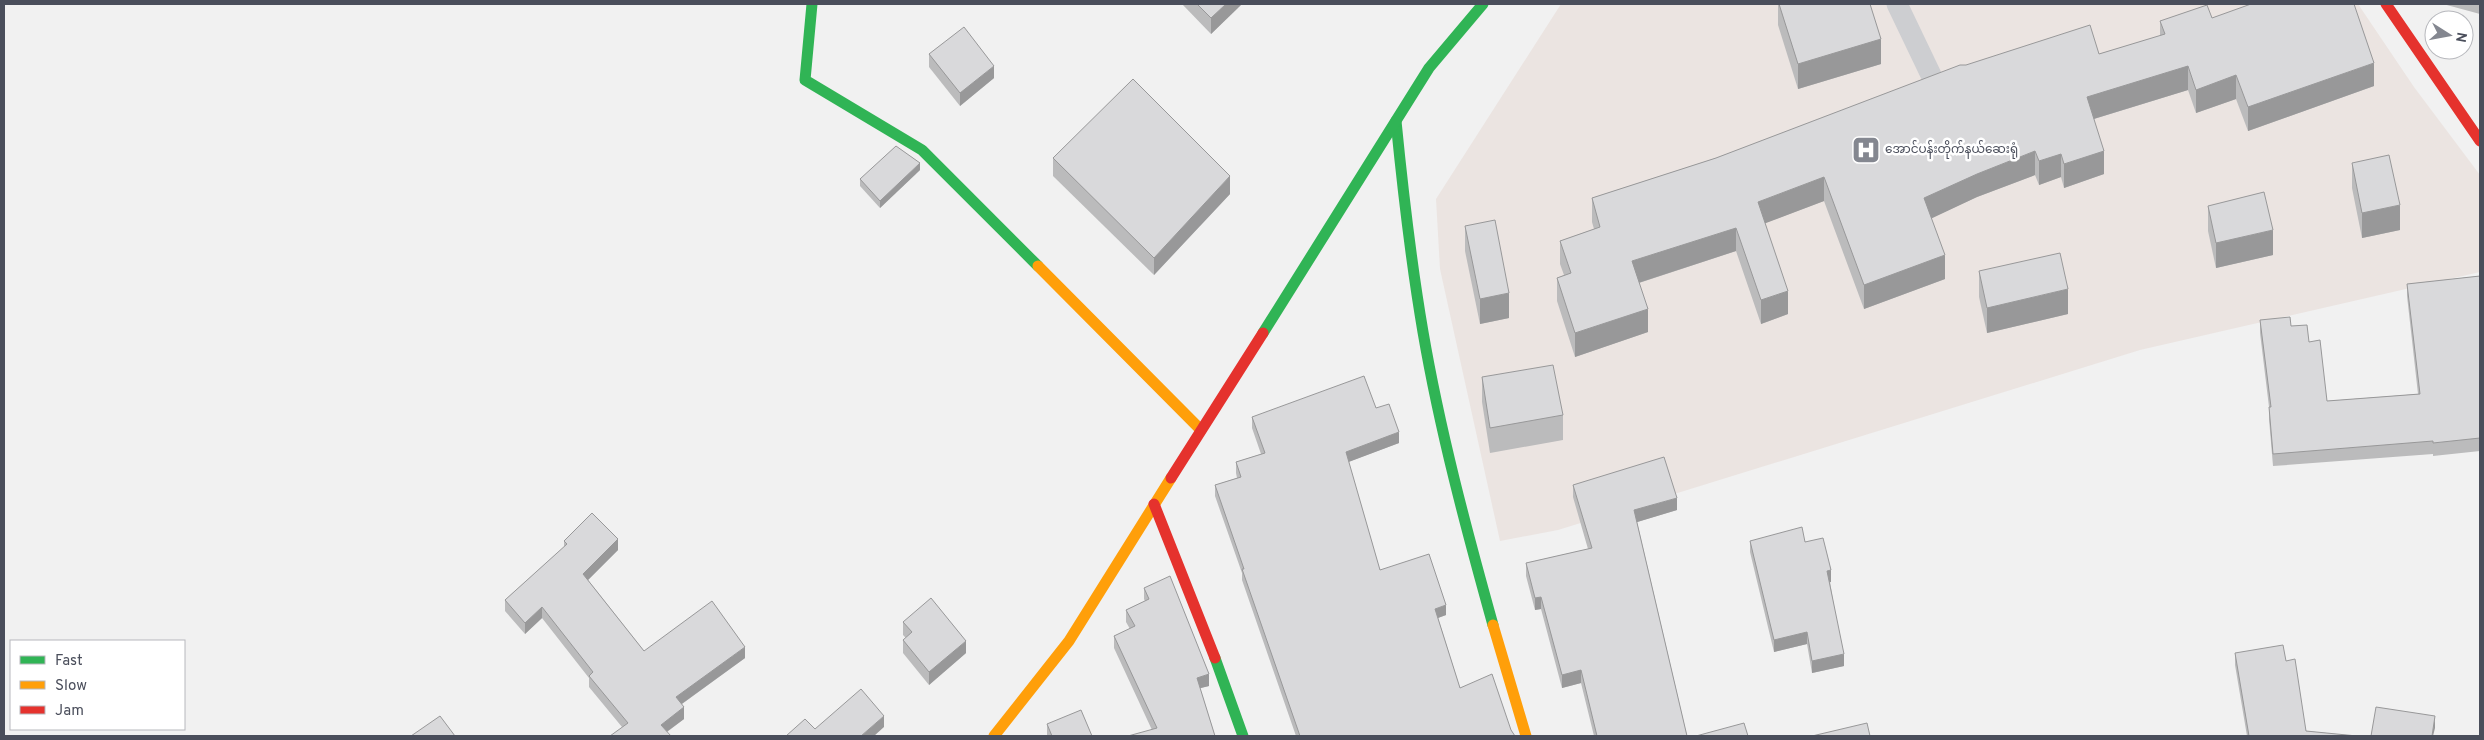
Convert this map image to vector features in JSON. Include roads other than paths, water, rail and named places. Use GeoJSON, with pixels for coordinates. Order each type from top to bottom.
{"type":"FeatureCollection","features":[{"type":"Feature","properties":{"kind":"street"},"geometry":{"type":"LineString","coordinates":[[812,4],[806,80],[922,150],[1201,430]]}},
{"type":"Feature","properties":{"kind":"street"},"geometry":{"type":"LineString","coordinates":[[994,736],[1069,641],[1429,68],[1483,4]]}},
{"type":"Feature","properties":{"kind":"street"},"geometry":{"type":"LineString","coordinates":[[2386,4],[2480,141]]}},
{"type":"Feature","properties":{"kind":"street"},"geometry":{"type":"LineString","coordinates":[[1396,121],[1406,223],[1429,363],[1490,620],[1526,736]]}},
{"type":"Feature","properties":{"kind":"street"},"geometry":{"type":"LineString","coordinates":[[1154,504],[1236,712],[1243,736]]}},
{"type":"Feature","properties":{"kind":"lane"},"geometry":{"type":"LineString","coordinates":[[1897,4],[1931,75]]}},
{"type":"Feature","properties":{"kind":"place","name":"အောင်ပန်းတိုက်နယ်ဆေးရုံ"},"geometry":{"type":"Point","coordinates":[1866,150]}}]}
